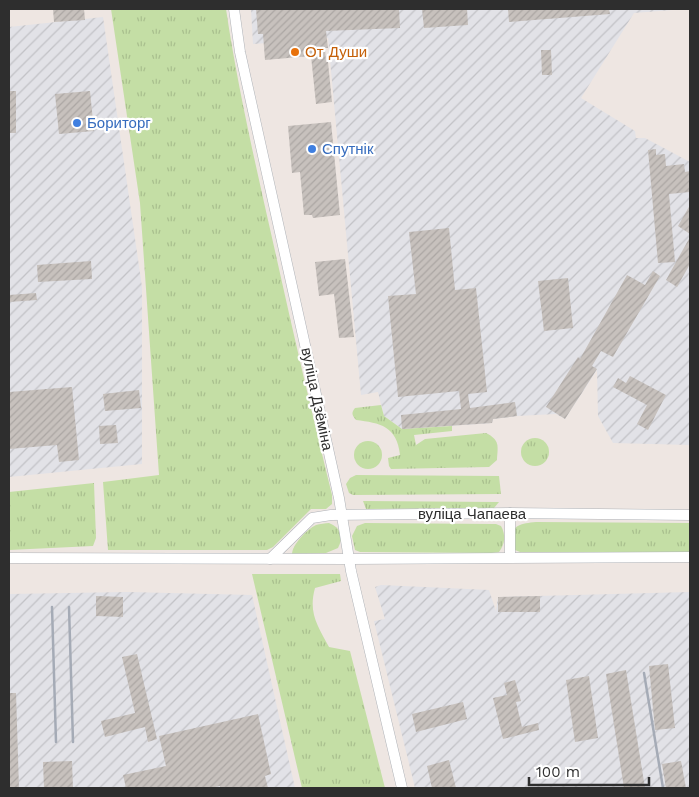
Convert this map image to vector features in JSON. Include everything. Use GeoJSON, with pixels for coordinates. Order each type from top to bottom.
{"type":"FeatureCollection","features":[{"type":"Feature","properties":{"kind":"main road","name":"вуліца Дзёміна"},"geometry":{"type":"LineString","coordinates":[[234,9],[240,52],[342,515],[360,613],[402,788]]}},
{"type":"Feature","properties":{"kind":"main road","name":"вуліца Чапаева"},"geometry":{"type":"LineString","coordinates":[[270,559],[312,518],[342,515],[510,513],[690,515]]}},
{"type":"Feature","properties":{"kind":"main road"},"geometry":{"type":"LineString","coordinates":[[510,513],[510,557]]}},
{"type":"Feature","properties":{"kind":"main road"},"geometry":{"type":"LineString","coordinates":[[9,558],[350,559],[690,557]]}},
{"type":"Feature","properties":{"kind":"shaded area"},"geometry":{"type":"Polygon","coordinates":[[[251,9],[686,9],[634,13],[581,98],[635,131],[636,138],[645,138],[690,162],[690,445],[613,443],[598,416],[597,370],[565,419],[556,414],[517,416],[493,419],[492,423],[402,429],[384,416],[378,392],[361,395],[328,38],[253,44],[251,9]]]}},
{"type":"Feature","properties":{"kind":"shaded area"},"geometry":{"type":"Polygon","coordinates":[[[103,17],[142,287],[142,464],[9,477],[9,27],[103,17]]]}},
{"type":"Feature","properties":{"kind":"shaded area"},"geometry":{"type":"Polygon","coordinates":[[[381,585],[489,590],[496,611],[498,597],[690,592],[690,788],[415,788],[374,621],[385,619],[375,587],[381,585]]]}},
{"type":"Feature","properties":{"kind":"shaded area"},"geometry":{"type":"Polygon","coordinates":[[[128,592],[252,595],[295,788],[9,788],[9,594],[128,592]]]}},
{"type":"Feature","properties":{"kind":"green space"},"geometry":{"type":"Polygon","coordinates":[[[111,9],[226,9],[236,70],[255,161],[332,495],[332,504],[326,509],[311,509],[273,547],[267,550],[108,550],[103,482],[159,475],[140,203],[111,9]]]}},
{"type":"Feature","properties":{"kind":"green space"},"geometry":{"type":"Polygon","coordinates":[[[381,405],[384,416],[402,429],[452,426],[452,431],[414,435],[416,445],[425,439],[486,433],[496,441],[497,460],[489,467],[391,469],[388,458],[400,455],[398,445],[391,432],[380,425],[356,420],[352,414],[355,408],[381,405]]]}},
{"type":"Feature","properties":{"kind":"green space"},"geometry":{"type":"Polygon","coordinates":[[[535,438],[545,442],[549,452],[545,462],[535,466],[525,462],[521,452],[525,442],[535,438]]]}},
{"type":"Feature","properties":{"kind":"green space"},"geometry":{"type":"Polygon","coordinates":[[[368,441],[378,445],[382,455],[378,465],[368,469],[358,465],[354,455],[358,445],[368,441]]]}},
{"type":"Feature","properties":{"kind":"green space"},"geometry":{"type":"Polygon","coordinates":[[[356,475],[499,476],[501,494],[353,495],[349,493],[346,484],[350,478],[356,475]]]}},
{"type":"Feature","properties":{"kind":"green space"},"geometry":{"type":"Polygon","coordinates":[[[94,483],[96,538],[93,546],[9,550],[9,492],[94,483]]]}},
{"type":"Feature","properties":{"kind":"green space"},"geometry":{"type":"Polygon","coordinates":[[[363,501],[499,502],[494,508],[366,509],[363,501]]]}},
{"type":"Feature","properties":{"kind":"green space"},"geometry":{"type":"Polygon","coordinates":[[[536,522],[690,523],[690,552],[520,552],[515,550],[512,536],[515,528],[523,524],[536,522]]]}},
{"type":"Feature","properties":{"kind":"green space"},"geometry":{"type":"Polygon","coordinates":[[[329,523],[339,530],[341,540],[338,548],[326,553],[292,554],[297,542],[308,530],[316,525],[329,523]]]}},
{"type":"Feature","properties":{"kind":"green space"},"geometry":{"type":"Polygon","coordinates":[[[365,523],[496,524],[501,526],[504,539],[503,546],[499,552],[492,553],[360,552],[355,550],[352,536],[357,526],[365,523]]]}},
{"type":"Feature","properties":{"kind":"green space"},"geometry":{"type":"Polygon","coordinates":[[[252,574],[340,574],[341,581],[315,588],[313,612],[329,647],[350,651],[385,788],[302,788],[252,574]]]}},
{"type":"Feature","properties":{"kind":"building"},"geometry":{"type":"Polygon","coordinates":[[[53,9],[84,9],[85,20],[54,22],[53,9]]]}},
{"type":"Feature","properties":{"kind":"building"},"geometry":{"type":"Polygon","coordinates":[[[256,9],[399,9],[400,28],[326,31],[328,48],[325,48],[326,62],[328,62],[332,102],[316,104],[311,56],[265,60],[263,34],[258,34],[256,9]]]}},
{"type":"Feature","properties":{"kind":"building"},"geometry":{"type":"Polygon","coordinates":[[[422,9],[467,9],[468,25],[424,28],[422,9]]]}},
{"type":"Feature","properties":{"kind":"building"},"geometry":{"type":"Polygon","coordinates":[[[508,9],[609,9],[610,14],[509,22],[508,9]]]}},
{"type":"Feature","properties":{"kind":"building"},"geometry":{"type":"Polygon","coordinates":[[[541,50],[551,50],[552,75],[542,75],[541,50]]]}},
{"type":"Feature","properties":{"kind":"building"},"geometry":{"type":"Polygon","coordinates":[[[9,91],[16,91],[16,133],[9,133],[9,91]]]}},
{"type":"Feature","properties":{"kind":"building"},"geometry":{"type":"Polygon","coordinates":[[[90,91],[94,131],[59,134],[55,94],[90,91]]]}},
{"type":"Feature","properties":{"kind":"building","name":"Спутнік"},"geometry":{"type":"Polygon","coordinates":[[[331,122],[340,215],[313,218],[312,215],[304,215],[300,172],[292,173],[288,126],[331,122]]]}},
{"type":"Feature","properties":{"kind":"building"},"geometry":{"type":"Polygon","coordinates":[[[656,149],[656,155],[665,154],[666,166],[684,164],[685,172],[690,171],[690,192],[669,194],[675,262],[658,263],[648,150],[656,149]]]}},
{"type":"Feature","properties":{"kind":"building"},"geometry":{"type":"Polygon","coordinates":[[[690,205],[690,234],[678,226],[690,205]]]}},
{"type":"Feature","properties":{"kind":"building"},"geometry":{"type":"Polygon","coordinates":[[[449,228],[455,290],[476,288],[487,392],[468,394],[470,408],[515,402],[517,416],[493,419],[492,423],[402,429],[401,415],[461,409],[459,391],[398,397],[388,296],[416,294],[409,232],[449,228]]]}},
{"type":"Feature","properties":{"kind":"building"},"geometry":{"type":"Polygon","coordinates":[[[690,237],[690,264],[677,287],[666,280],[690,237]]]}},
{"type":"Feature","properties":{"kind":"building"},"geometry":{"type":"Polygon","coordinates":[[[345,259],[354,337],[339,338],[334,294],[319,296],[315,262],[345,259]]]}},
{"type":"Feature","properties":{"kind":"building"},"geometry":{"type":"Polygon","coordinates":[[[91,261],[92,279],[38,282],[37,265],[91,261]]]}},
{"type":"Feature","properties":{"kind":"building"},"geometry":{"type":"Polygon","coordinates":[[[653,271],[660,276],[613,357],[601,351],[592,366],[597,369],[565,419],[546,407],[578,357],[580,359],[627,275],[645,285],[653,271]]]}},
{"type":"Feature","properties":{"kind":"building"},"geometry":{"type":"Polygon","coordinates":[[[568,278],[573,328],[544,331],[538,281],[568,278]]]}},
{"type":"Feature","properties":{"kind":"building"},"geometry":{"type":"Polygon","coordinates":[[[36,293],[37,300],[9,302],[9,295],[36,293]]]}},
{"type":"Feature","properties":{"kind":"building"},"geometry":{"type":"Polygon","coordinates":[[[630,376],[666,395],[648,430],[637,424],[647,405],[613,387],[618,378],[626,383],[630,376]]]}},
{"type":"Feature","properties":{"kind":"building"},"geometry":{"type":"Polygon","coordinates":[[[72,387],[79,460],[59,462],[57,445],[9,449],[9,392],[72,387]]]}},
{"type":"Feature","properties":{"kind":"building"},"geometry":{"type":"Polygon","coordinates":[[[139,390],[141,408],[105,411],[103,394],[139,390]]]}},
{"type":"Feature","properties":{"kind":"building"},"geometry":{"type":"Polygon","coordinates":[[[116,425],[118,443],[100,444],[99,426],[116,425]]]}},
{"type":"Feature","properties":{"kind":"building"},"geometry":{"type":"Polygon","coordinates":[[[96,596],[123,597],[123,617],[96,616],[96,596]]]}},
{"type":"Feature","properties":{"kind":"building"},"geometry":{"type":"Polygon","coordinates":[[[540,596],[540,612],[498,612],[498,597],[540,596]]]}},
{"type":"Feature","properties":{"kind":"building"},"geometry":{"type":"Polygon","coordinates":[[[137,654],[157,739],[148,742],[145,727],[105,737],[101,721],[135,713],[122,657],[137,654]]]}},
{"type":"Feature","properties":{"kind":"building"},"geometry":{"type":"Polygon","coordinates":[[[668,664],[675,728],[655,730],[649,666],[668,664]]]}},
{"type":"Feature","properties":{"kind":"building"},"geometry":{"type":"Polygon","coordinates":[[[626,670],[645,788],[624,788],[606,674],[626,670]]]}},
{"type":"Feature","properties":{"kind":"building"},"geometry":{"type":"Polygon","coordinates":[[[589,676],[598,738],[575,742],[566,680],[589,676]]]}},
{"type":"Feature","properties":{"kind":"building"},"geometry":{"type":"Polygon","coordinates":[[[515,680],[521,701],[516,702],[522,727],[538,723],[539,730],[503,739],[493,698],[507,695],[504,683],[515,680]]]}},
{"type":"Feature","properties":{"kind":"building"},"geometry":{"type":"Polygon","coordinates":[[[9,693],[16,693],[19,788],[9,788],[9,693]]]}},
{"type":"Feature","properties":{"kind":"building"},"geometry":{"type":"Polygon","coordinates":[[[463,702],[467,719],[416,732],[412,714],[463,702]]]}},
{"type":"Feature","properties":{"kind":"building"},"geometry":{"type":"Polygon","coordinates":[[[258,714],[271,774],[265,776],[268,788],[220,788],[220,786],[210,788],[126,788],[123,775],[166,766],[159,736],[258,714]]]}},
{"type":"Feature","properties":{"kind":"building"},"geometry":{"type":"Polygon","coordinates":[[[449,760],[456,788],[432,788],[427,766],[449,760]]]}},
{"type":"Feature","properties":{"kind":"building"},"geometry":{"type":"Polygon","coordinates":[[[72,761],[73,788],[44,788],[43,762],[72,761]]]}},
{"type":"Feature","properties":{"kind":"building"},"geometry":{"type":"Polygon","coordinates":[[[681,761],[686,788],[666,788],[662,764],[681,761]]]}},
{"type":"Feature","properties":{"kind":"railway"},"geometry":{"type":"LineString","coordinates":[[52,607],[56,742]]}},
{"type":"Feature","properties":{"kind":"railway"},"geometry":{"type":"LineString","coordinates":[[69,607],[73,742]]}},
{"type":"Feature","properties":{"kind":"railway"},"geometry":{"type":"LineString","coordinates":[[644,673],[663,788]]}},
{"type":"Feature","properties":{"kind":"place","name":"От Души"},"geometry":{"type":"Point","coordinates":[295,52]}},
{"type":"Feature","properties":{"kind":"place","name":"Бориторг"},"geometry":{"type":"Point","coordinates":[77,123]}},
{"type":"Feature","properties":{"kind":"place","name":"Спутнік"},"geometry":{"type":"Point","coordinates":[312,149]}}]}
